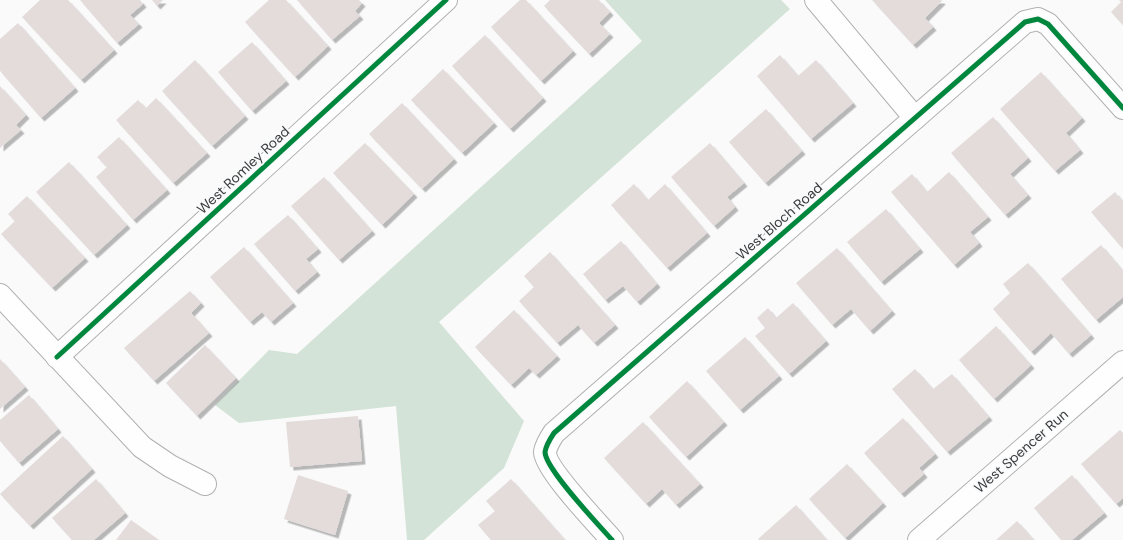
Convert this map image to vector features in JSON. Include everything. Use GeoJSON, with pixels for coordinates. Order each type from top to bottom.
{"type":"FeatureCollection","features":[{"type":"Feature","properties":{"kind":"street","name":"West Romley Road"},"geometry":{"type":"LineString","coordinates":[[57,357],[446,0]]}},
{"type":"Feature","properties":{"kind":"street"},"geometry":{"type":"LineString","coordinates":[[816,0],[915,118]]}},
{"type":"Feature","properties":{"kind":"street","name":"West Bloch Road"},"geometry":{"type":"LineString","coordinates":[[612,540],[551,469],[545,452],[548,442],[554,433],[1026,22],[1038,19],[1048,24],[1123,108]]}},
{"type":"Feature","properties":{"kind":"street"},"geometry":{"type":"LineString","coordinates":[[0,295],[142,446],[170,466],[205,484]]}},
{"type":"Feature","properties":{"kind":"street","name":"West Spencer Run"},"geometry":{"type":"LineString","coordinates":[[919,540],[1123,362]]}},
{"type":"Feature","properties":{"kind":"green space"},"geometry":{"type":"Polygon","coordinates":[[[605,0],[781,0],[790,9],[439,322],[524,421],[504,468],[424,540],[407,540],[396,406],[239,423],[215,405],[269,350],[297,354],[642,41],[605,0]]]}},
{"type":"Feature","properties":{"kind":"building"},"geometry":{"type":"Polygon","coordinates":[[[40,0],[68,0],[114,50],[81,80],[22,17],[40,0]]]}},
{"type":"Feature","properties":{"kind":"building"},"geometry":{"type":"Polygon","coordinates":[[[80,0],[140,0],[143,4],[130,15],[139,24],[117,43],[80,0]]]}},
{"type":"Feature","properties":{"kind":"building"},"geometry":{"type":"Polygon","coordinates":[[[152,0],[163,0],[157,6],[152,0]]]}},
{"type":"Feature","properties":{"kind":"building"},"geometry":{"type":"Polygon","coordinates":[[[269,0],[286,0],[328,46],[295,77],[245,22],[269,0]]]}},
{"type":"Feature","properties":{"kind":"building"},"geometry":{"type":"Polygon","coordinates":[[[297,0],[359,0],[362,3],[355,11],[360,16],[332,40],[297,0]]]}},
{"type":"Feature","properties":{"kind":"building"},"geometry":{"type":"Polygon","coordinates":[[[520,0],[526,0],[573,51],[541,81],[491,27],[520,0]]]}},
{"type":"Feature","properties":{"kind":"building"},"geometry":{"type":"Polygon","coordinates":[[[550,0],[599,0],[610,12],[599,23],[610,34],[589,54],[544,6],[550,0]]]}},
{"type":"Feature","properties":{"kind":"building"},"geometry":{"type":"Polygon","coordinates":[[[872,0],[942,1],[925,18],[933,27],[913,45],[872,0]]]}},
{"type":"Feature","properties":{"kind":"building"},"geometry":{"type":"Polygon","coordinates":[[[1119,0],[1123,0],[1123,25],[1111,12],[1121,2],[1119,0]]]}},
{"type":"Feature","properties":{"kind":"building"},"geometry":{"type":"Polygon","coordinates":[[[18,23],[75,88],[41,118],[0,71],[0,39],[18,23]]]}},
{"type":"Feature","properties":{"kind":"building"},"geometry":{"type":"Polygon","coordinates":[[[485,35],[543,98],[510,129],[452,66],[485,35]]]}},
{"type":"Feature","properties":{"kind":"building"},"geometry":{"type":"Polygon","coordinates":[[[252,42],[286,81],[252,111],[218,72],[252,42]]]}},
{"type":"Feature","properties":{"kind":"building"},"geometry":{"type":"Polygon","coordinates":[[[780,55],[798,76],[816,60],[853,103],[811,139],[757,76],[780,55]]]}},
{"type":"Feature","properties":{"kind":"building"},"geometry":{"type":"Polygon","coordinates":[[[195,60],[245,116],[212,146],[162,91],[195,60]]]}},
{"type":"Feature","properties":{"kind":"building"},"geometry":{"type":"Polygon","coordinates":[[[443,69],[494,123],[462,153],[411,100],[443,69]]]}},
{"type":"Feature","properties":{"kind":"building"},"geometry":{"type":"Polygon","coordinates":[[[1041,72],[1082,118],[1066,133],[1080,150],[1055,171],[1000,109],[1041,72]]]}},
{"type":"Feature","properties":{"kind":"building"},"geometry":{"type":"Polygon","coordinates":[[[0,86],[26,115],[16,125],[21,130],[0,148],[0,86]]]}},
{"type":"Feature","properties":{"kind":"building"},"geometry":{"type":"Polygon","coordinates":[[[156,98],[207,153],[173,183],[116,120],[138,100],[146,108],[156,98]]]}},
{"type":"Feature","properties":{"kind":"building"},"geometry":{"type":"Polygon","coordinates":[[[402,103],[454,159],[422,189],[369,134],[402,103]]]}},
{"type":"Feature","properties":{"kind":"building"},"geometry":{"type":"Polygon","coordinates":[[[766,109],[802,151],[765,183],[729,142],[766,109]]]}},
{"type":"Feature","properties":{"kind":"building"},"geometry":{"type":"Polygon","coordinates":[[[993,117],[1028,158],[1010,174],[1028,195],[1005,215],[951,153],[993,117]]]}},
{"type":"Feature","properties":{"kind":"building"},"geometry":{"type":"Polygon","coordinates":[[[119,137],[167,190],[133,220],[96,177],[107,167],[97,157],[119,137]]]}},
{"type":"Feature","properties":{"kind":"building"},"geometry":{"type":"Polygon","coordinates":[[[365,143],[414,194],[382,225],[333,173],[365,143]]]}},
{"type":"Feature","properties":{"kind":"building"},"geometry":{"type":"Polygon","coordinates":[[[710,143],[744,183],[727,197],[735,207],[714,226],[671,177],[710,143]]]}},
{"type":"Feature","properties":{"kind":"building"},"geometry":{"type":"Polygon","coordinates":[[[69,162],[127,225],[94,255],[36,192],[69,162]]]}},
{"type":"Feature","properties":{"kind":"building"},"geometry":{"type":"Polygon","coordinates":[[[949,172],[988,217],[970,232],[979,243],[954,265],[891,192],[912,174],[927,192],[949,172]]]}},
{"type":"Feature","properties":{"kind":"building"},"geometry":{"type":"Polygon","coordinates":[[[324,177],[372,231],[339,260],[291,206],[324,177]]]}},
{"type":"Feature","properties":{"kind":"building"},"geometry":{"type":"Polygon","coordinates":[[[634,184],[648,200],[665,184],[707,233],[667,268],[611,205],[634,184]]]}},
{"type":"Feature","properties":{"kind":"building"},"geometry":{"type":"Polygon","coordinates":[[[1115,192],[1123,202],[1123,249],[1091,212],[1115,192]]]}},
{"type":"Feature","properties":{"kind":"building"},"geometry":{"type":"Polygon","coordinates":[[[27,196],[85,258],[52,288],[1,234],[15,221],[8,214],[27,196]]]}},
{"type":"Feature","properties":{"kind":"building"},"geometry":{"type":"Polygon","coordinates":[[[886,209],[920,249],[881,282],[847,242],[886,209]]]}},
{"type":"Feature","properties":{"kind":"building"},"geometry":{"type":"Polygon","coordinates":[[[288,215],[318,249],[306,259],[317,272],[295,291],[254,244],[288,215]]]}},
{"type":"Feature","properties":{"kind":"building"},"geometry":{"type":"Polygon","coordinates":[[[621,241],[657,284],[637,302],[623,286],[605,300],[583,274],[621,241]]]}},
{"type":"Feature","properties":{"kind":"building"},"geometry":{"type":"Polygon","coordinates":[[[1101,245],[1123,271],[1123,297],[1096,320],[1061,279],[1101,245]]]}},
{"type":"Feature","properties":{"kind":"building"},"geometry":{"type":"Polygon","coordinates":[[[244,247],[293,303],[271,322],[262,312],[250,322],[210,277],[244,247]]]}},
{"type":"Feature","properties":{"kind":"building"},"geometry":{"type":"Polygon","coordinates":[[[837,248],[892,311],[870,331],[851,309],[832,325],[796,283],[837,248]]]}},
{"type":"Feature","properties":{"kind":"building"},"geometry":{"type":"Polygon","coordinates":[[[550,252],[615,325],[594,343],[578,325],[557,343],[519,301],[534,287],[524,276],[550,252]]]}},
{"type":"Feature","properties":{"kind":"building"},"geometry":{"type":"Polygon","coordinates":[[[1028,263],[1091,335],[1069,354],[1051,333],[1031,352],[993,309],[1010,293],[1003,284],[1028,263]]]}},
{"type":"Feature","properties":{"kind":"building"},"geometry":{"type":"Polygon","coordinates":[[[190,291],[201,303],[191,313],[209,333],[154,381],[124,348],[190,291]]]}},
{"type":"Feature","properties":{"kind":"building"},"geometry":{"type":"Polygon","coordinates":[[[793,303],[826,341],[789,374],[755,336],[765,328],[757,318],[768,308],[776,318],[793,303]]]}},
{"type":"Feature","properties":{"kind":"building"},"geometry":{"type":"Polygon","coordinates":[[[514,310],[557,356],[536,375],[529,368],[511,385],[475,347],[514,310]]]}},
{"type":"Feature","properties":{"kind":"building"},"geometry":{"type":"Polygon","coordinates":[[[996,326],[1031,365],[994,399],[959,360],[996,326]]]}},
{"type":"Feature","properties":{"kind":"building"},"geometry":{"type":"Polygon","coordinates":[[[745,337],[779,376],[740,410],[706,371],[745,337]]]}},
{"type":"Feature","properties":{"kind":"building"},"geometry":{"type":"Polygon","coordinates":[[[205,345],[236,378],[197,416],[166,383],[205,345]]]}},
{"type":"Feature","properties":{"kind":"building"},"geometry":{"type":"Polygon","coordinates":[[[0,359],[25,387],[0,409],[0,359]]]}},
{"type":"Feature","properties":{"kind":"building"},"geometry":{"type":"Polygon","coordinates":[[[915,369],[933,389],[952,374],[989,417],[947,452],[892,389],[915,369]]]}},
{"type":"Feature","properties":{"kind":"building"},"geometry":{"type":"Polygon","coordinates":[[[687,381],[724,422],[686,457],[649,417],[687,381]]]}},
{"type":"Feature","properties":{"kind":"building"},"geometry":{"type":"Polygon","coordinates":[[[29,395],[58,429],[19,463],[0,441],[0,420],[29,395]]]}},
{"type":"Feature","properties":{"kind":"building"},"geometry":{"type":"Polygon","coordinates":[[[358,416],[362,461],[290,467],[286,422],[358,416]]]}},
{"type":"Feature","properties":{"kind":"building"},"geometry":{"type":"Polygon","coordinates":[[[903,418],[935,454],[919,468],[924,474],[901,494],[864,453],[903,418]]]}},
{"type":"Feature","properties":{"kind":"building"},"geometry":{"type":"Polygon","coordinates":[[[643,422],[700,484],[676,505],[662,489],[646,504],[604,458],[643,422]]]}},
{"type":"Feature","properties":{"kind":"building"},"geometry":{"type":"Polygon","coordinates":[[[1120,430],[1123,433],[1123,498],[1116,504],[1081,464],[1120,430]]]}},
{"type":"Feature","properties":{"kind":"building"},"geometry":{"type":"Polygon","coordinates":[[[63,436],[92,469],[30,526],[0,494],[63,436]]]}},
{"type":"Feature","properties":{"kind":"building"},"geometry":{"type":"Polygon","coordinates":[[[847,464],[883,503],[845,538],[809,499],[847,464]]]}},
{"type":"Feature","properties":{"kind":"building"},"geometry":{"type":"Polygon","coordinates":[[[298,475],[348,491],[335,535],[284,519],[298,475]]]}},
{"type":"Feature","properties":{"kind":"building"},"geometry":{"type":"Polygon","coordinates":[[[1072,475],[1104,513],[1072,540],[1061,540],[1034,508],[1072,475]]]}},
{"type":"Feature","properties":{"kind":"building"},"geometry":{"type":"Polygon","coordinates":[[[96,479],[125,513],[94,540],[72,540],[52,518],[96,479]]]}},
{"type":"Feature","properties":{"kind":"building"},"geometry":{"type":"Polygon","coordinates":[[[511,479],[565,540],[491,540],[478,525],[495,511],[486,501],[511,479]]]}},
{"type":"Feature","properties":{"kind":"building"},"geometry":{"type":"Polygon","coordinates":[[[796,505],[827,540],[758,539],[796,505]]]}},
{"type":"Feature","properties":{"kind":"building"},"geometry":{"type":"Polygon","coordinates":[[[131,520],[159,540],[116,540],[131,520]]]}},
{"type":"Feature","properties":{"kind":"building"},"geometry":{"type":"Polygon","coordinates":[[[1017,521],[1034,540],[996,540],[1017,521]]]}},
{"type":"Feature","properties":{"kind":"cycle path"},"geometry":{"type":"LineString","coordinates":[[57,357],[446,0]]}},
{"type":"Feature","properties":{"kind":"cycle path"},"geometry":{"type":"LineString","coordinates":[[612,540],[563,483],[547,460],[545,452],[548,442],[554,433],[1025,22],[1038,19],[1048,24],[1123,108]]}}]}
